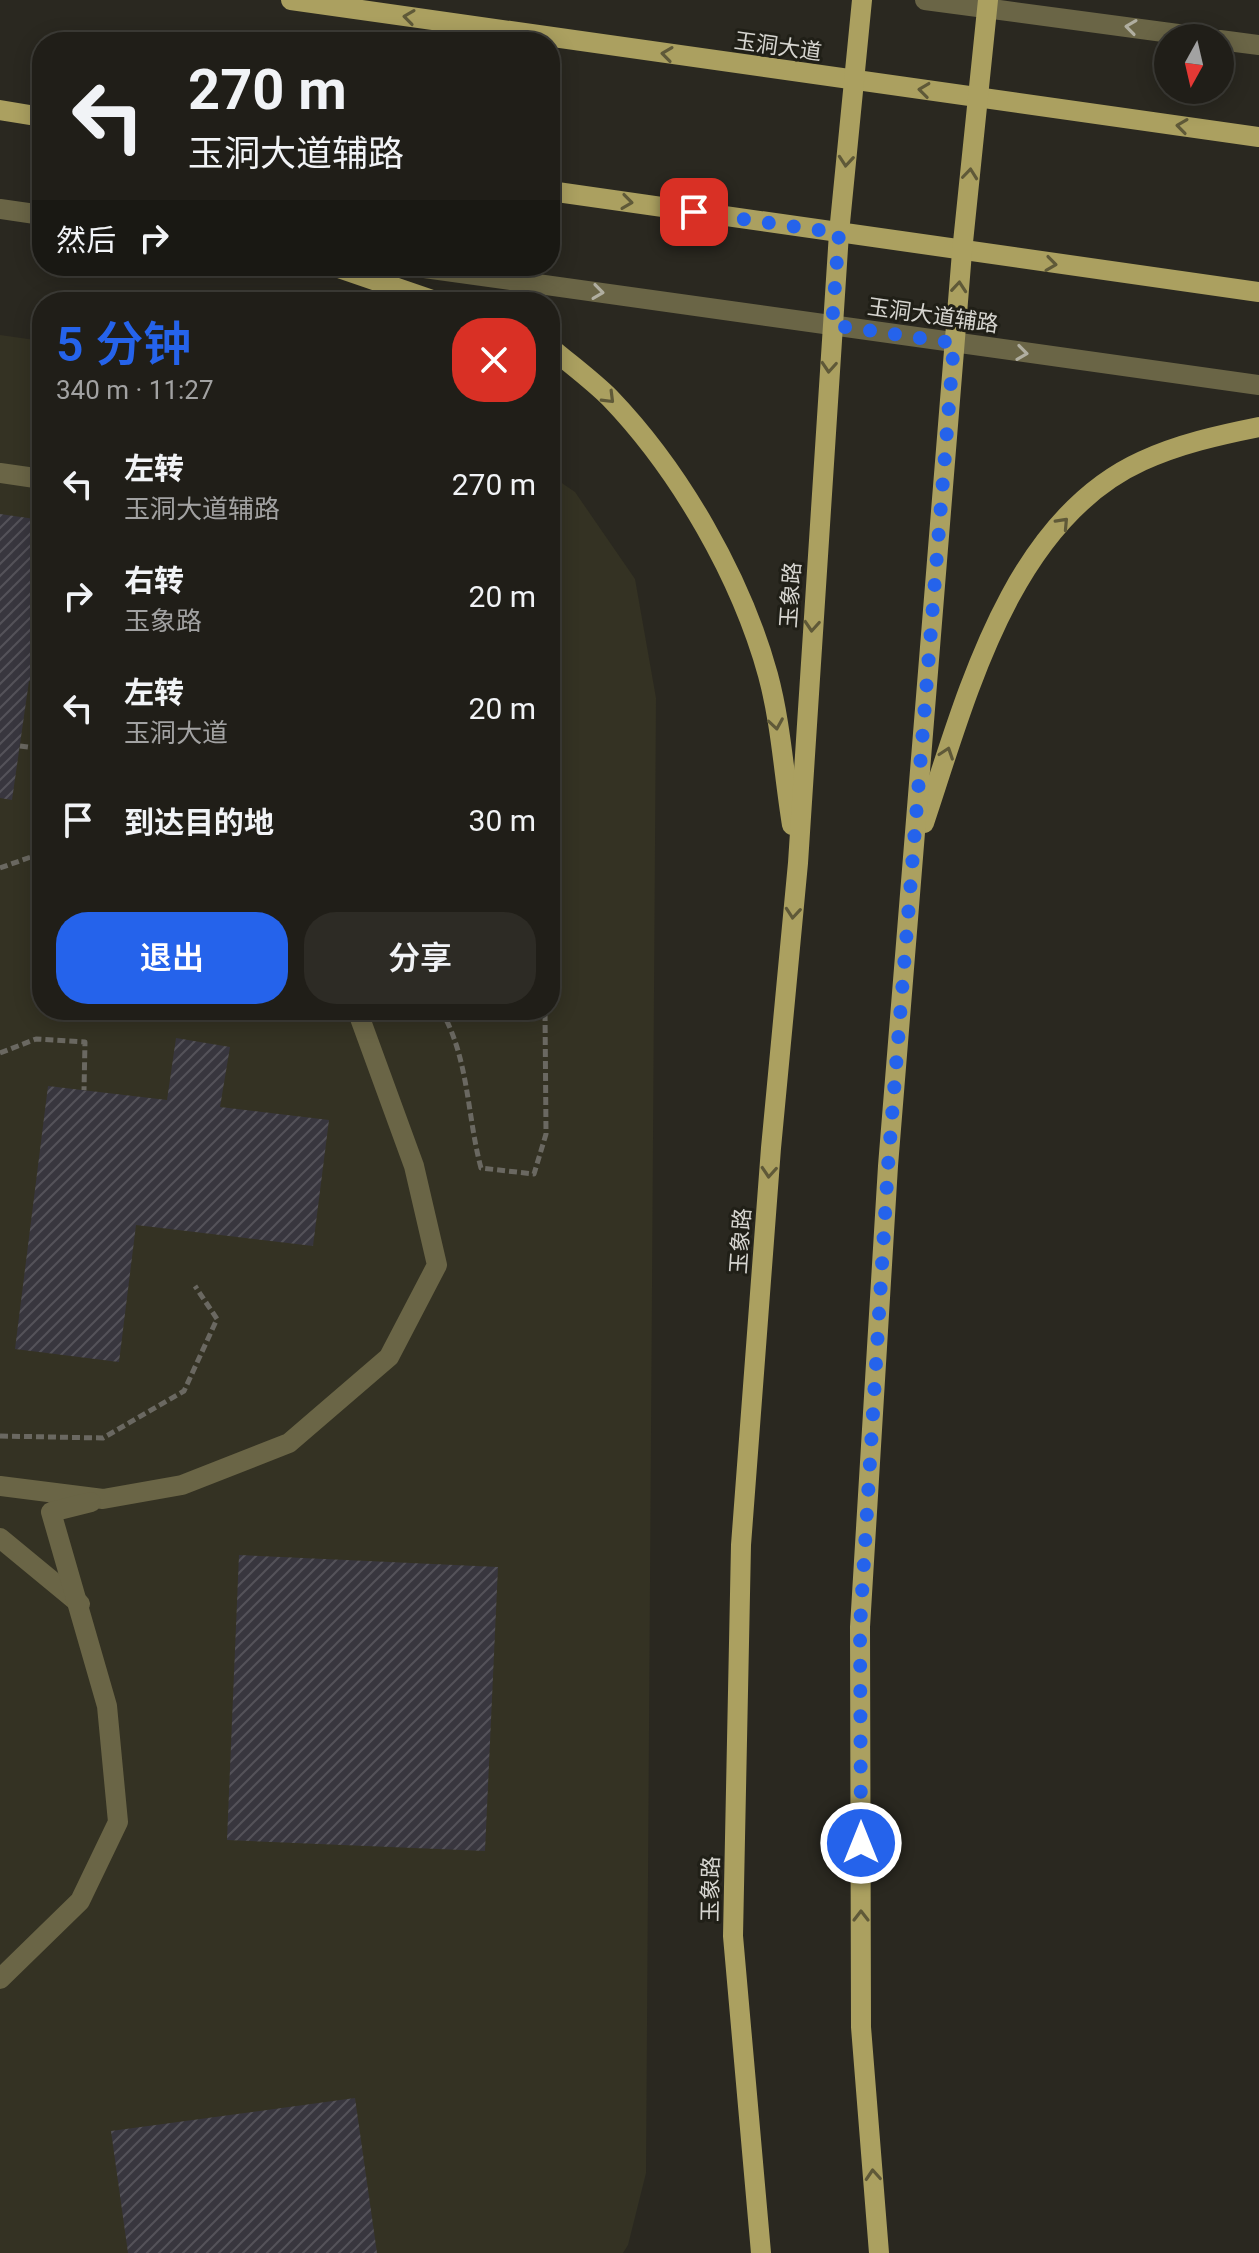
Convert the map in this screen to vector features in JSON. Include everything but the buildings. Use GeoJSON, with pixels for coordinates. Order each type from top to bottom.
{"type":"FeatureCollection","features":[{"type":"Feature","properties":{"kind":"main road","name":"玉洞大道"},"geometry":{"type":"LineString","coordinates":[[291,0],[513,32]]}},
{"type":"Feature","properties":{"kind":"main road","name":"玉象路"},"geometry":{"type":"LineString","coordinates":[[761,2253],[733,1936],[741,1545],[771,1148],[798,863],[839,233],[862,0]]}},
{"type":"Feature","properties":{"kind":"main road"},"geometry":{"type":"LineString","coordinates":[[879,2253],[861,2027],[860,1627],[888,1166],[954,343],[988,4]]}},
{"type":"Feature","properties":{"kind":"main road","name":"玉洞大道"},"geometry":{"type":"LineString","coordinates":[[560,39],[1259,137]]}},
{"type":"Feature","properties":{"kind":"main road"},"geometry":{"type":"LineString","coordinates":[[0,110],[32,115]]}},
{"type":"Feature","properties":{"kind":"main road"},"geometry":{"type":"LineString","coordinates":[[560,192],[1259,292]]}},
{"type":"Feature","properties":{"kind":"main road"},"geometry":{"type":"LineString","coordinates":[[362,276],[409,292]]}},
{"type":"Feature","properties":{"kind":"main road"},"geometry":{"type":"LineString","coordinates":[[560,355],[609,397],[665,462],[709,535],[747,618],[768,676],[798,863]]}},
{"type":"Feature","properties":{"kind":"main road"},"geometry":{"type":"LineString","coordinates":[[914,853],[981,654],[1019,578],[1051,535],[1086,499],[1139,462],[1207,437],[1259,427]]}},
{"type":"Feature","properties":{"kind":"street"},"geometry":{"type":"LineString","coordinates":[[925,0],[988,4],[1154,30]]}},
{"type":"Feature","properties":{"kind":"street"},"geometry":{"type":"LineString","coordinates":[[1234,42],[1259,45]]}},
{"type":"Feature","properties":{"kind":"street"},"geometry":{"type":"LineString","coordinates":[[0,209],[32,214]]}},
{"type":"Feature","properties":{"kind":"street","name":"玉洞大道辅路"},"geometry":{"type":"LineString","coordinates":[[482,276],[1259,385]]}},
{"type":"Feature","properties":{"kind":"street"},"geometry":{"type":"LineString","coordinates":[[0,473],[32,478]]}},
{"type":"Feature","properties":{"kind":"street"},"geometry":{"type":"LineString","coordinates":[[0,1979],[80,1901],[118,1822],[107,1706],[51,1512],[182,1485],[289,1443],[389,1357],[437,1265],[414,1166],[361,1020]]}},
{"type":"Feature","properties":{"kind":"street"},"geometry":{"type":"LineString","coordinates":[[0,1486],[103,1499]]}},
{"type":"Feature","properties":{"kind":"street"},"geometry":{"type":"LineString","coordinates":[[0,1538],[80,1604]]}},
{"type":"Feature","properties":{"kind":"path"},"geometry":{"type":"LineString","coordinates":[[20,746],[32,748]]}},
{"type":"Feature","properties":{"kind":"path"},"geometry":{"type":"LineString","coordinates":[[0,868],[32,857]]}},
{"type":"Feature","properties":{"kind":"path"},"geometry":{"type":"LineString","coordinates":[[445,1020],[464,1068],[471,1130],[481,1168],[534,1174],[546,1134],[545,1020]]}},
{"type":"Feature","properties":{"kind":"path"},"geometry":{"type":"LineString","coordinates":[[0,1053],[36,1039],[85,1042],[84,1090]]}},
{"type":"Feature","properties":{"kind":"path"},"geometry":{"type":"LineString","coordinates":[[0,1436],[103,1438],[184,1391],[217,1319],[195,1286]]}},
{"type":"Feature","properties":{"kind":"shaded area"},"geometry":{"type":"Polygon","coordinates":[[[0,335],[32,340],[32,1020],[560,1020],[560,482],[575,492],[635,579],[656,698],[646,2173],[628,2245],[623,2253],[0,2253],[0,335]]]}},
{"type":"Feature","properties":{"kind":"route"},"geometry":{"type":"LineString","coordinates":[[694,212],[839,233],[832,325],[954,343],[888,1166],[860,1627],[861,1843]]}}]}
